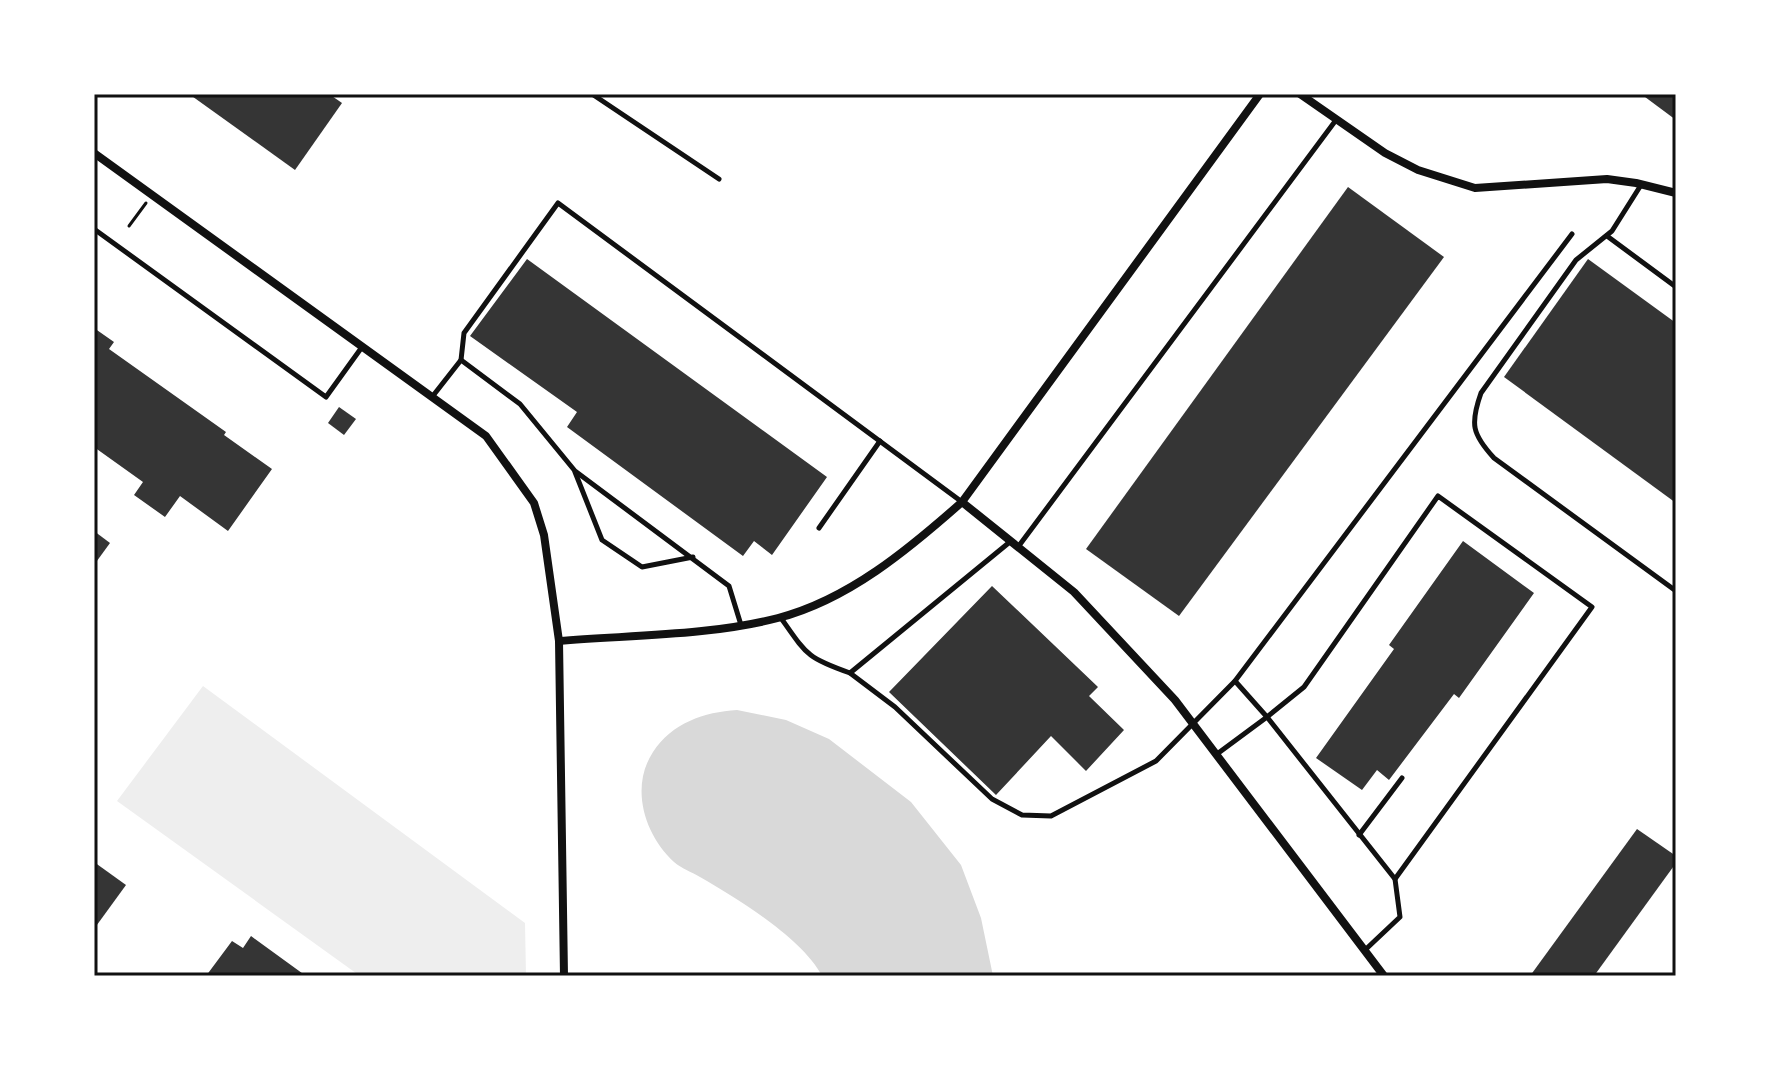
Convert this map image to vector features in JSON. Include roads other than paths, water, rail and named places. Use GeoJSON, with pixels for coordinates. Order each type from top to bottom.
{"type":"FeatureCollection","features":[{"type":"Feature","properties":{"kind":"street"},"geometry":{"type":"LineString","coordinates":[[559,641],[741,625],[780,617],[827,599],[872,573],[930,530],[962,502],[1260,94]]}},
{"type":"Feature","properties":{"kind":"street"},"geometry":{"type":"LineString","coordinates":[[1300,94],[1418,170],[1475,188],[1607,179],[1676,193]]}},
{"type":"Feature","properties":{"kind":"street"},"geometry":{"type":"LineString","coordinates":[[94,153],[486,436],[534,503],[544,535],[559,641],[564,976]]}},
{"type":"Feature","properties":{"kind":"street"},"geometry":{"type":"LineString","coordinates":[[962,502],[1074,592],[1175,700],[1384,976]]}},
{"type":"Feature","properties":{"kind":"lane"},"geometry":{"type":"LineString","coordinates":[[592,94],[719,179]]}},
{"type":"Feature","properties":{"kind":"lane"},"geometry":{"type":"LineString","coordinates":[[850,673],[1014,544],[1336,120]]}},
{"type":"Feature","properties":{"kind":"lane"},"geometry":{"type":"LineString","coordinates":[[1642,184],[1607,236],[1576,260],[1481,393],[1475,409],[1474,430],[1494,458],[1676,591]]}},
{"type":"Feature","properties":{"kind":"lane"},"geometry":{"type":"LineString","coordinates":[[432,397],[461,360],[464,333],[558,203],[962,502]]}},
{"type":"Feature","properties":{"kind":"lane"},"geometry":{"type":"LineString","coordinates":[[94,229],[326,397],[363,347]]}},
{"type":"Feature","properties":{"kind":"lane"},"geometry":{"type":"LineString","coordinates":[[780,617],[806,654],[818,662],[850,673],[895,707],[992,799],[1022,815],[1051,816],[1156,761],[1235,681],[1572,234]]}},
{"type":"Feature","properties":{"kind":"lane"},"geometry":{"type":"LineString","coordinates":[[1607,236],[1676,287]]}},
{"type":"Feature","properties":{"kind":"lane"},"geometry":{"type":"LineString","coordinates":[[461,360],[520,404],[575,471],[729,586],[741,625]]}},
{"type":"Feature","properties":{"kind":"lane"},"geometry":{"type":"LineString","coordinates":[[819,528],[880,441]]}},
{"type":"Feature","properties":{"kind":"lane"},"geometry":{"type":"LineString","coordinates":[[575,471],[602,540],[642,567],[693,557]]}},
{"type":"Feature","properties":{"kind":"lane"},"geometry":{"type":"LineString","coordinates":[[1217,754],[1304,687],[1438,496],[1592,607],[1395,879]]}},
{"type":"Feature","properties":{"kind":"lane"},"geometry":{"type":"LineString","coordinates":[[1235,681],[1395,879],[1400,917],[1365,950]]}},
{"type":"Feature","properties":{"kind":"lane"},"geometry":{"type":"LineString","coordinates":[[1359,835],[1402,778]]}}]}
